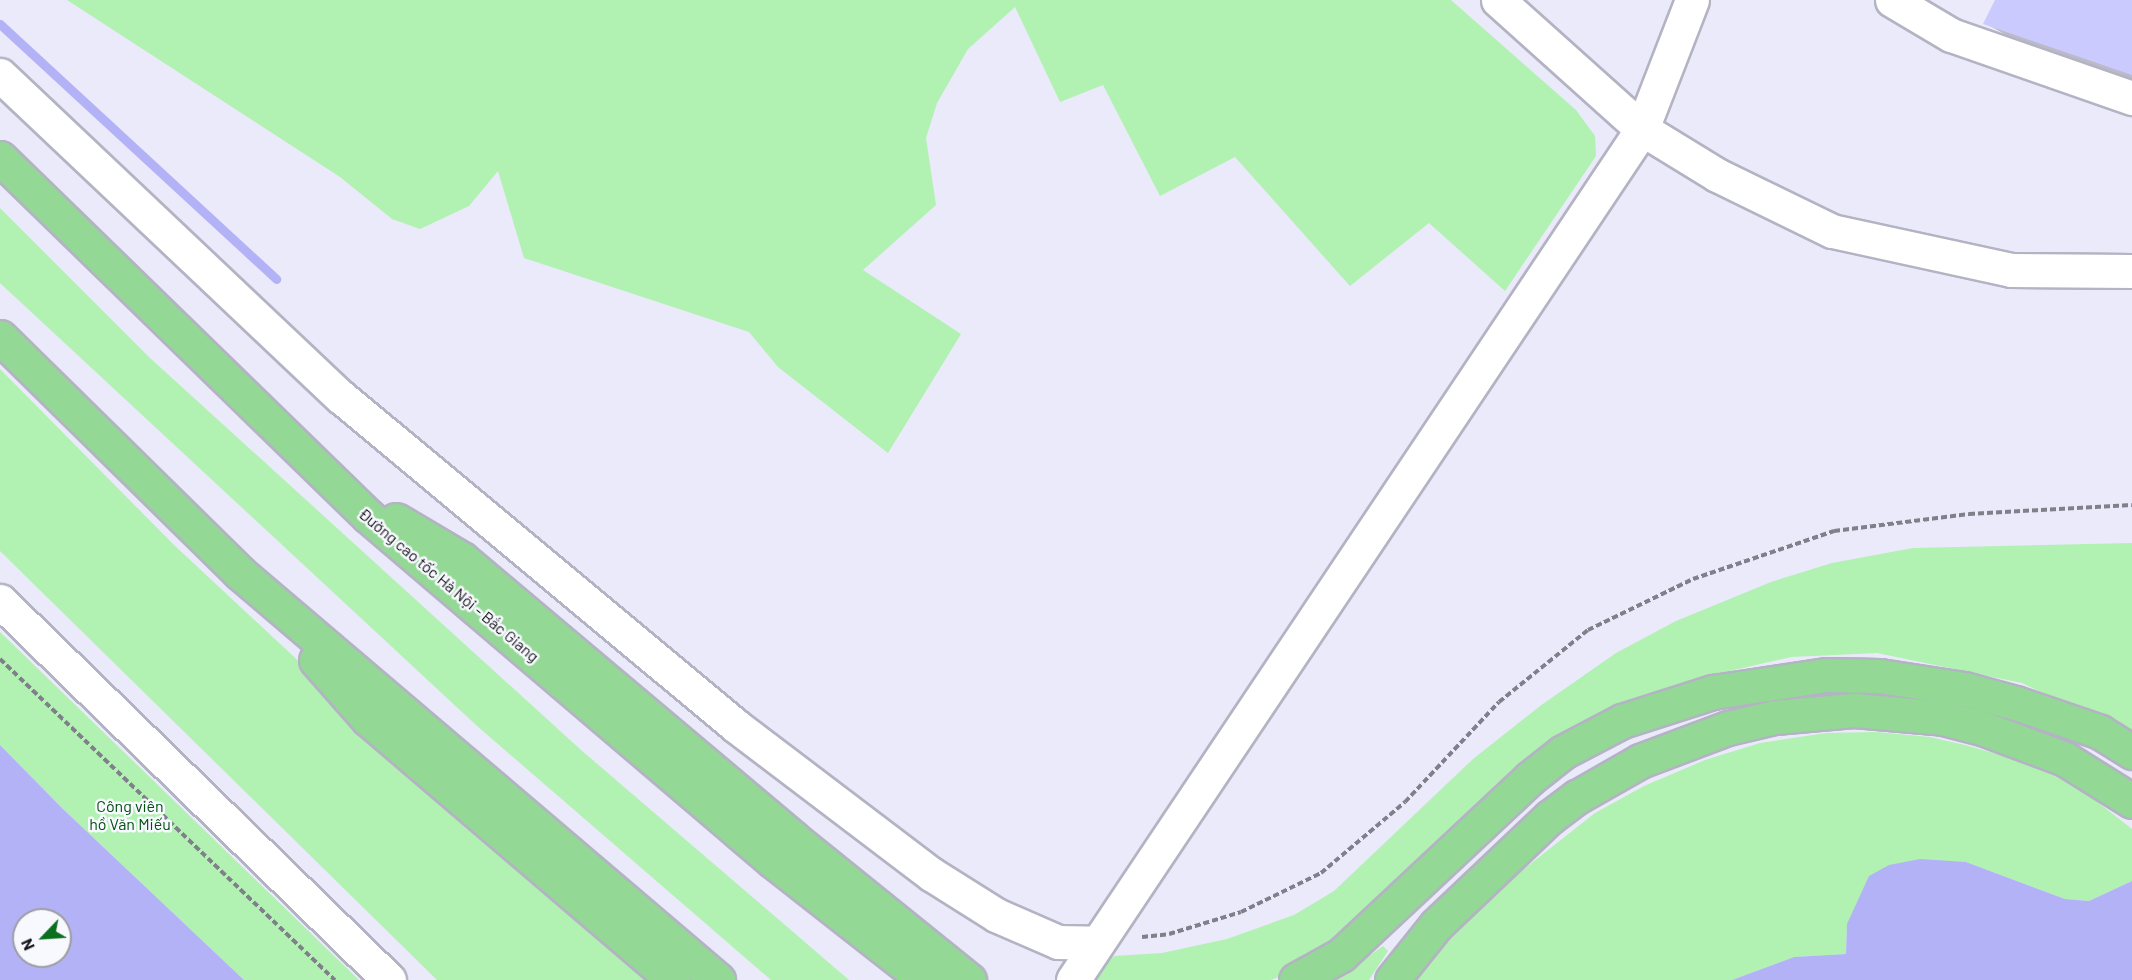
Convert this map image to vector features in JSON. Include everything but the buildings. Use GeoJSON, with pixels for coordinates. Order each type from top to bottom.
{"type":"FeatureCollection","features":[{"type":"Feature","properties":{"kind":"highway","name":"Đường cao tốc Hà Nội - Bắc Giang"},"geometry":{"type":"LineString","coordinates":[[0,158],[332,483],[773,861],[925,980]]}},
{"type":"Feature","properties":{"kind":"highway"},"geometry":{"type":"LineString","coordinates":[[0,337],[240,573],[718,980]]}},
{"type":"Feature","properties":{"kind":"highway"},"geometry":{"type":"LineString","coordinates":[[332,483],[462,559],[794,838],[969,980]]}},
{"type":"Feature","properties":{"kind":"highway"},"geometry":{"type":"LineString","coordinates":[[240,573],[368,719],[674,980]]}},
{"type":"Feature","properties":{"kind":"highway"},"geometry":{"type":"LineString","coordinates":[[1296,980],[1341,955],[1530,778],[1563,752],[1622,721],[1713,692],[1826,675],[1880,676],[1964,689],[2016,703],[2100,732],[2132,752]]}},
{"type":"Feature","properties":{"kind":"highway"},"geometry":{"type":"LineString","coordinates":[[1392,980],[1436,925],[1568,803],[1640,761],[1728,728],[1775,717],[1854,710],[1943,718],[1982,728],[2065,759],[2132,801]]}},
{"type":"Feature","properties":{"kind":"street"},"geometry":{"type":"LineString","coordinates":[[1498,0],[1642,129],[1717,175],[1832,231],[2010,270],[2132,271]]}},
{"type":"Feature","properties":{"kind":"street"},"geometry":{"type":"LineString","coordinates":[[1073,980],[1096,942],[1642,129],[1692,0]]}},
{"type":"Feature","properties":{"kind":"street"},"geometry":{"type":"LineString","coordinates":[[1892,0],[1952,35],[2132,98]]}},
{"type":"Feature","properties":{"kind":"street"},"geometry":{"type":"LineString","coordinates":[[0,75],[341,397],[736,726],[931,874],[996,915],[1058,942],[1096,942]]}},
{"type":"Feature","properties":{"kind":"street"},"geometry":{"type":"LineString","coordinates":[[0,601],[389,980]]}},
{"type":"Feature","properties":{"kind":"path"},"geometry":{"type":"LineString","coordinates":[[1096,942],[1169,934],[1241,912],[1321,873],[1405,802],[1499,702],[1588,630],[1694,579],[1834,531],[1969,514],[2132,505]]}},
{"type":"Feature","properties":{"kind":"path"},"geometry":{"type":"LineString","coordinates":[[0,659],[335,980]]}},
{"type":"Feature","properties":{"kind":"green space"},"geometry":{"type":"Polygon","coordinates":[[[67,0],[1451,0],[1576,110],[1595,136],[1596,156],[1505,291],[1429,223],[1350,286],[1235,157],[1160,196],[1103,85],[1060,102],[1015,7],[968,49],[937,103],[926,138],[936,205],[863,270],[961,334],[888,453],[778,367],[749,332],[524,258],[498,171],[469,206],[420,229],[392,219],[340,177],[67,0]]]}},
{"type":"Feature","properties":{"kind":"green space"},"geometry":{"type":"Polygon","coordinates":[[[0,208],[150,358],[581,750],[849,980],[771,980],[476,725],[0,283],[0,208]]]}},
{"type":"Feature","properties":{"kind":"green space"},"geometry":{"type":"Polygon","coordinates":[[[0,369],[174,545],[530,877],[651,980],[437,980],[0,551],[0,369]]]}},
{"type":"Feature","properties":{"kind":"green space"},"geometry":{"type":"Polygon","coordinates":[[[2132,543],[2132,735],[2022,683],[1877,653],[1791,657],[1712,675],[1604,713],[1334,946],[1281,976],[1271,980],[1090,980],[1114,956],[1162,953],[1227,939],[1294,915],[1334,891],[1473,759],[1540,706],[1616,653],[1676,621],[1771,582],[1832,563],[1913,548],[2132,543]]]}},
{"type":"Feature","properties":{"kind":"green space","name":"Công viên hồ Văn Miếu"},"geometry":{"type":"Polygon","coordinates":[[[0,632],[359,980],[244,980],[63,809],[0,745],[0,632]]]}},
{"type":"Feature","properties":{"kind":"green space"},"geometry":{"type":"Polygon","coordinates":[[[1876,732],[1930,737],[1969,746],[2031,764],[2073,783],[2132,829],[2132,881],[2089,901],[2065,899],[1966,862],[1847,924],[1846,954],[1794,957],[1732,980],[1416,980],[1441,943],[1491,895],[1595,813],[1644,786],[1705,760],[1760,743],[1826,733],[1876,732]]]}},
{"type":"Feature","properties":{"kind":"green space"},"geometry":{"type":"Polygon","coordinates":[[[1383,946],[1388,951],[1369,980],[1336,980],[1383,946]]]}},
{"type":"Feature","properties":{"kind":"water"},"geometry":{"type":"Polygon","coordinates":[[[0,745],[63,809],[244,980],[0,980],[0,745]]]}},
{"type":"Feature","properties":{"kind":"water"},"geometry":{"type":"Polygon","coordinates":[[[1920,859],[1966,862],[2065,899],[2089,901],[2132,881],[2132,980],[1732,980],[1794,957],[1846,954],[1847,924],[1869,876],[1889,865],[1920,859]]]}},
{"type":"Feature","properties":{"kind":"waterway"},"geometry":{"type":"LineString","coordinates":[[0,24],[276,279]]}}]}
